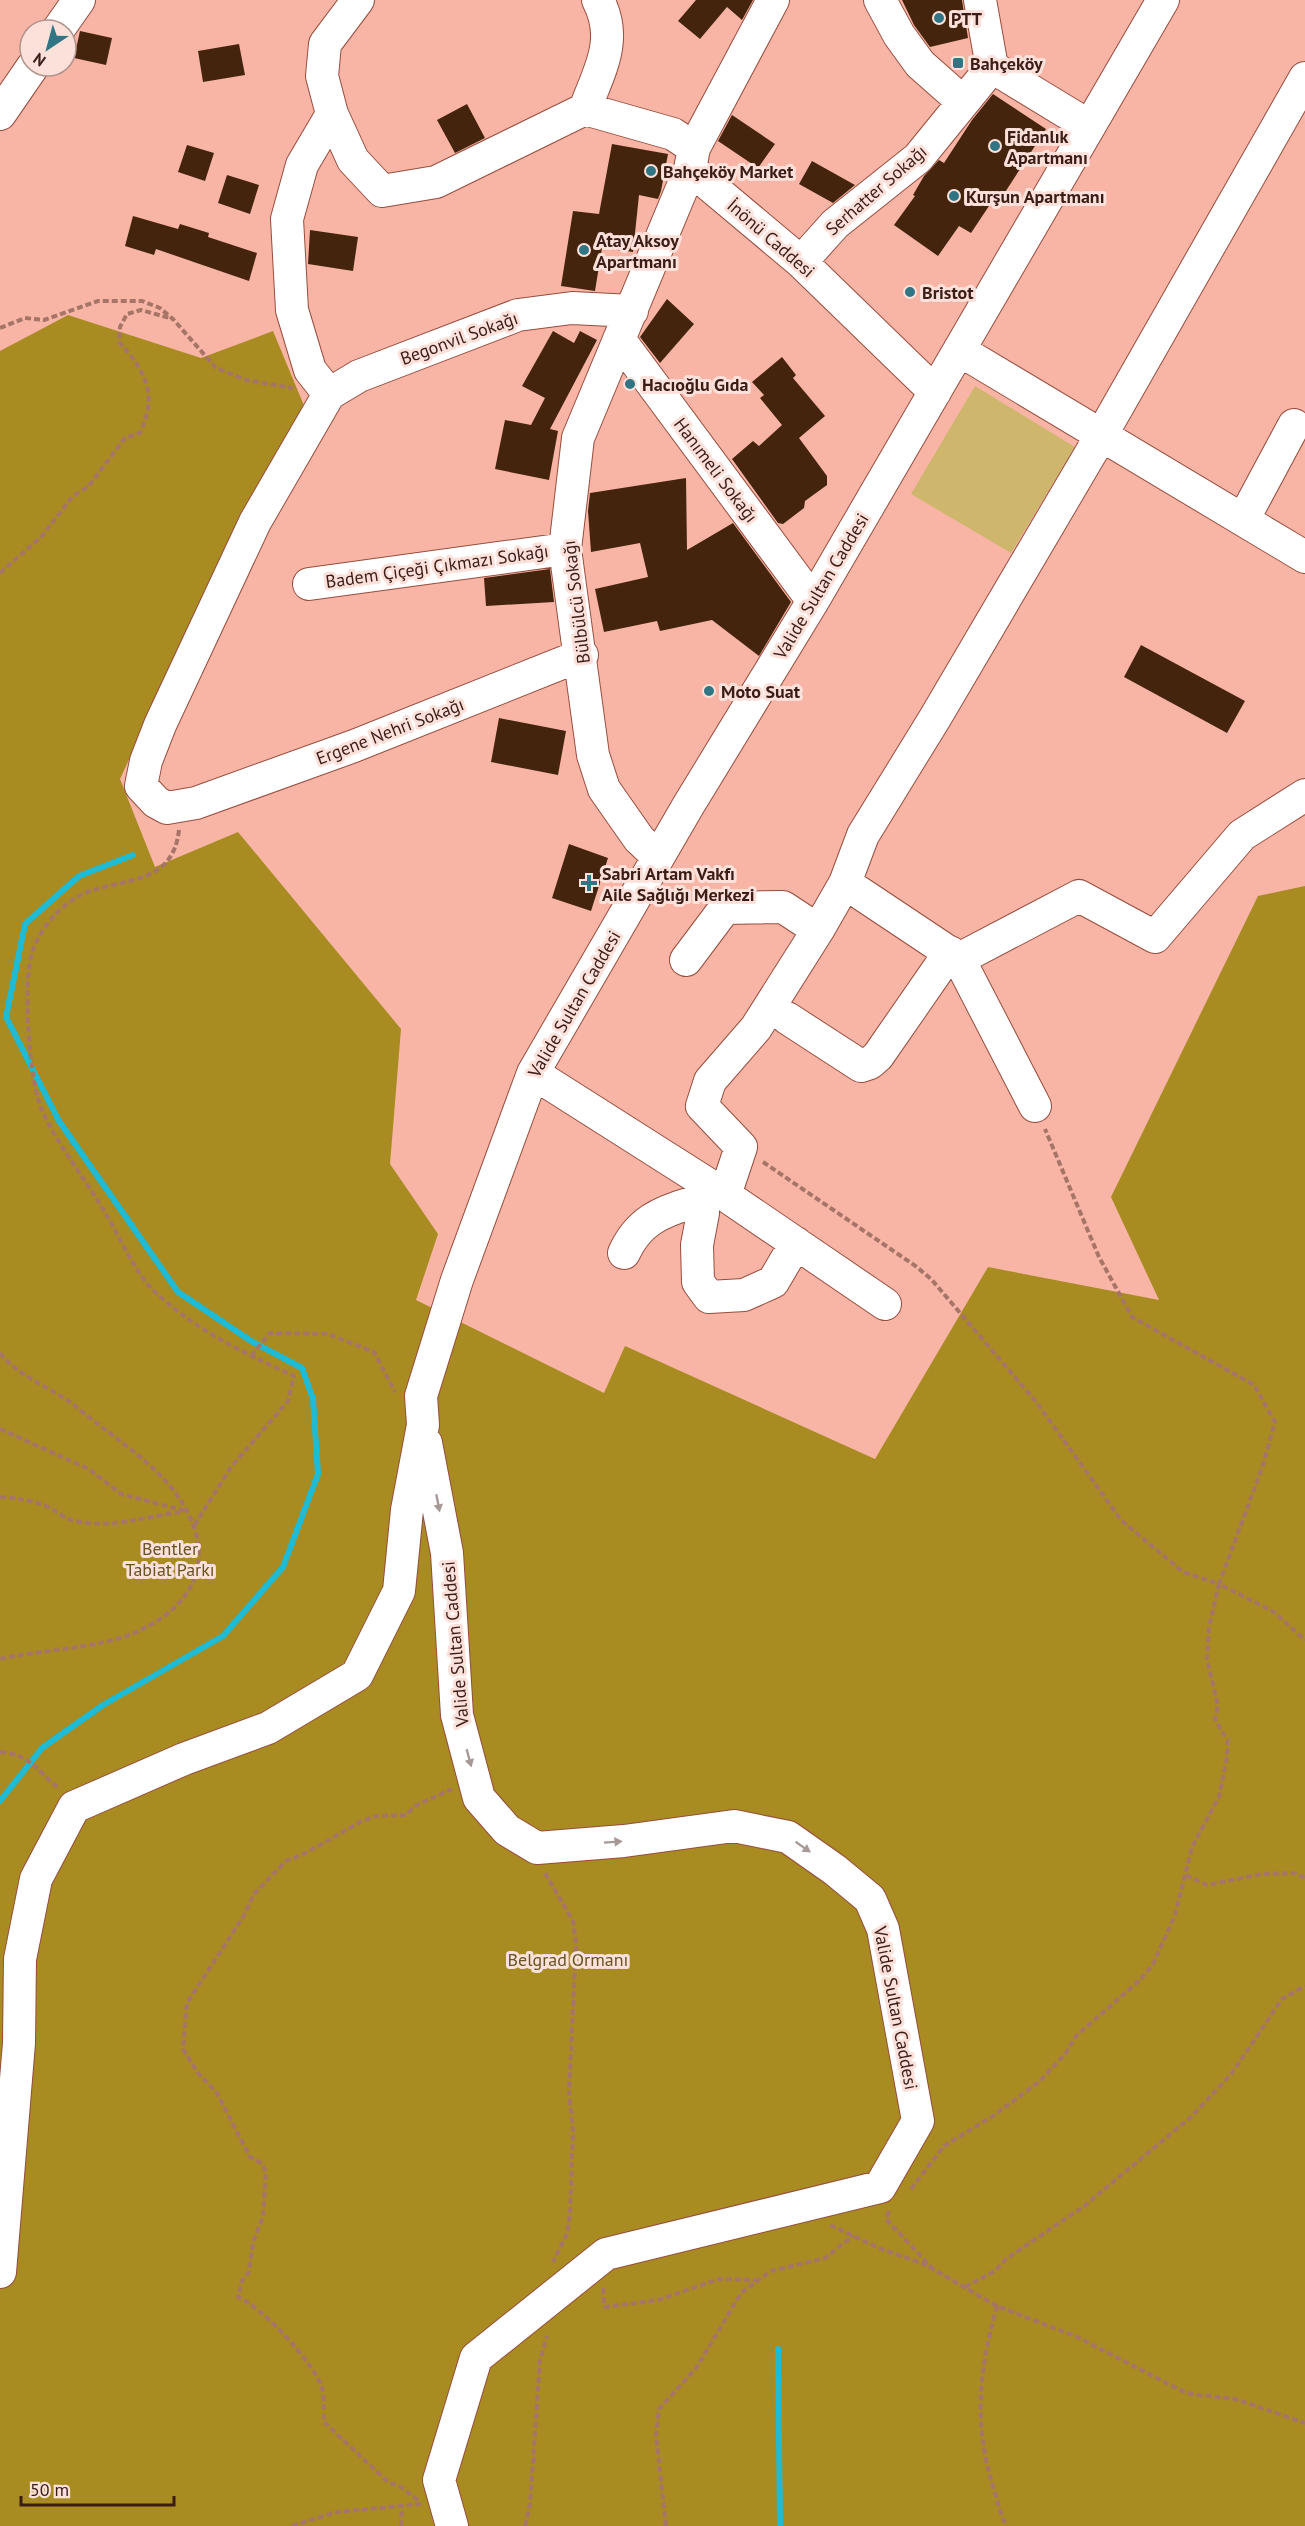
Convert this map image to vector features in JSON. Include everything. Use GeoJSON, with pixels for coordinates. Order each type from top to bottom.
{"type":"FeatureCollection","features":[{"type":"Feature","properties":{"kind":"street"},"geometry":{"type":"LineString","coordinates":[[66,18],[79,0]]}},
{"type":"Feature","properties":{"kind":"street"},"geometry":{"type":"LineString","coordinates":[[358,0],[325,44],[322,76],[332,114],[353,160],[382,191],[436,182],[585,109],[609,46],[604,12],[598,0]]}},
{"type":"Feature","properties":{"kind":"street"},"geometry":{"type":"LineString","coordinates":[[692,159],[773,0]]}},
{"type":"Feature","properties":{"kind":"street"},"geometry":{"type":"LineString","coordinates":[[880,0],[899,35],[920,64],[963,102]]}},
{"type":"Feature","properties":{"kind":"street"},"geometry":{"type":"LineString","coordinates":[[980,0],[992,67],[1089,126]]}},
{"type":"Feature","properties":{"kind":"street","name":"Valide Sultan Caddesi"},"geometry":{"type":"LineString","coordinates":[[0,2272],[19,2043],[20,1959],[36,1879],[74,1807],[184,1759],[268,1728],[357,1675],[399,1591],[407,1510],[422,1410],[457,1280],[533,1073],[658,857],[813,601],[1163,0]]}},
{"type":"Feature","properties":{"kind":"street","name":"Serhatter Sokağı"},"geometry":{"type":"LineString","coordinates":[[801,261],[835,224],[918,158],[992,67]]}},
{"type":"Feature","properties":{"kind":"street"},"geometry":{"type":"LineString","coordinates":[[0,114],[25,78]]}},
{"type":"Feature","properties":{"kind":"street"},"geometry":{"type":"LineString","coordinates":[[624,1253],[633,1233],[665,1210],[706,1192],[741,1147],[702,1106],[710,1081],[756,1028],[818,930],[845,883],[862,835],[935,718],[1102,434],[1305,78]]}},
{"type":"Feature","properties":{"kind":"street","name":"İnönü Caddesi"},"geometry":{"type":"LineString","coordinates":[[585,109],[673,134],[692,159],[801,261],[934,392]]}},
{"type":"Feature","properties":{"kind":"street"},"geometry":{"type":"LineString","coordinates":[[189,804],[167,808],[156,802],[141,786],[146,761],[255,522],[329,394],[310,370],[292,310],[287,219],[302,165],[332,114]]}},
{"type":"Feature","properties":{"kind":"street","name":"Bülbülcü Sokağı"},"geometry":{"type":"LineString","coordinates":[[658,857],[639,839],[604,789],[593,755],[582,655],[565,549],[578,438],[618,339],[632,311],[692,159]]}},
{"type":"Feature","properties":{"kind":"street","name":"Begonvil Sokağı"},"geometry":{"type":"LineString","coordinates":[[329,394],[359,376],[518,315],[572,308],[632,311]]}},
{"type":"Feature","properties":{"kind":"street","name":"Hanımeli Sokağı"},"geometry":{"type":"LineString","coordinates":[[618,339],[813,601]]}},
{"type":"Feature","properties":{"kind":"street"},"geometry":{"type":"LineString","coordinates":[[959,350],[1305,557]]}},
{"type":"Feature","properties":{"kind":"street"},"geometry":{"type":"LineString","coordinates":[[1244,520],[1294,425]]}},
{"type":"Feature","properties":{"kind":"street","name":"Badem Çiçeği Çıkmazı Sokağı"},"geometry":{"type":"LineString","coordinates":[[309,584],[565,549]]}},
{"type":"Feature","properties":{"kind":"street","name":"Ergene Nehri Sokağı"},"geometry":{"type":"LineString","coordinates":[[189,804],[354,746],[582,655]]}},
{"type":"Feature","properties":{"kind":"street"},"geometry":{"type":"LineString","coordinates":[[787,1018],[861,1066],[870,1063],[878,1056],[955,956],[1079,896],[1155,937],[1242,835],[1305,795]]}},
{"type":"Feature","properties":{"kind":"street"},"geometry":{"type":"LineString","coordinates":[[845,883],[955,956],[1035,1106]]}},
{"type":"Feature","properties":{"kind":"street"},"geometry":{"type":"LineString","coordinates":[[686,960],[725,908],[783,907],[818,930]]}},
{"type":"Feature","properties":{"kind":"street"},"geometry":{"type":"LineString","coordinates":[[533,1073],[706,1192],[796,1243],[885,1304]]}},
{"type":"Feature","properties":{"kind":"street"},"geometry":{"type":"LineString","coordinates":[[706,1192],[697,1245],[698,1282],[709,1298],[744,1295],[773,1282],[796,1243]]}},
{"type":"Feature","properties":{"kind":"street","name":"Valide Sultan Caddesi"},"geometry":{"type":"LineString","coordinates":[[422,1410],[447,1553],[457,1715],[480,1798],[507,1830],[537,1848],[624,1841],[734,1826],[788,1837],[870,1899],[883,1929],[918,2121],[880,2187],[606,2254],[548,2316],[476,2358],[439,2480],[452,2526]]}},
{"type":"Feature","properties":{"kind":"path"},"geometry":{"type":"LineString","coordinates":[[0,328],[25,318],[44,320],[98,301],[118,299],[142,301],[160,308],[173,319],[216,368],[246,380],[329,394]]}},
{"type":"Feature","properties":{"kind":"path"},"geometry":{"type":"LineString","coordinates":[[0,573],[41,537],[73,496],[88,487],[102,472],[112,452],[126,438],[140,433],[150,396],[136,361],[119,342],[120,327],[128,314],[141,310],[173,319]]}},
{"type":"Feature","properties":{"kind":"path"},"geometry":{"type":"LineString","coordinates":[[189,804],[178,840],[163,869],[144,877],[85,892],[53,916],[33,950],[27,1006],[31,1060],[40,1105],[56,1139],[151,1288],[188,1319],[251,1356],[294,1376],[288,1401],[231,1467],[194,1526]]}},
{"type":"Feature","properties":{"kind":"path"},"geometry":{"type":"LineString","coordinates":[[909,2191],[944,2146],[993,2116],[1040,2081],[1066,2053],[1076,2036],[1140,1980],[1153,1964],[1174,1915],[1192,1847],[1219,1797],[1227,1757],[1227,1740],[1215,1719],[1218,1706],[1207,1659],[1209,1627],[1219,1584],[1262,1468],[1275,1422],[1254,1385],[1132,1317],[1099,1257],[1035,1106]]}},
{"type":"Feature","properties":{"kind":"path"},"geometry":{"type":"LineString","coordinates":[[741,1147],[917,1267],[932,1280],[1037,1403],[1121,1520],[1183,1572],[1219,1584],[1274,1612],[1305,1641]]}},
{"type":"Feature","properties":{"kind":"path"},"geometry":{"type":"LineString","coordinates":[[251,1356],[270,1333],[328,1334],[374,1352],[396,1394],[422,1410]]}},
{"type":"Feature","properties":{"kind":"path"},"geometry":{"type":"LineString","coordinates":[[0,1353],[20,1372],[60,1394],[155,1470],[186,1511],[194,1526],[199,1543],[200,1565],[195,1581],[179,1604],[134,1633],[0,1659]]}},
{"type":"Feature","properties":{"kind":"path"},"geometry":{"type":"LineString","coordinates":[[0,1429],[89,1469],[121,1494],[186,1511]]}},
{"type":"Feature","properties":{"kind":"path"},"geometry":{"type":"LineString","coordinates":[[0,1497],[47,1506],[73,1521],[86,1522],[142,1520],[156,1515],[186,1511]]}},
{"type":"Feature","properties":{"kind":"path"},"geometry":{"type":"LineString","coordinates":[[0,1752],[20,1756],[36,1764],[47,1779]]}},
{"type":"Feature","properties":{"kind":"path"},"geometry":{"type":"LineString","coordinates":[[292,2526],[336,2512],[422,2504],[401,2487],[388,2482],[324,2422],[322,2386],[274,2324],[253,2304],[238,2297],[242,2281],[249,2272],[253,2242],[263,2217],[266,2170],[261,2163],[250,2157],[217,2093],[198,2073],[183,2049],[188,2003],[198,1984],[243,1917],[254,1894],[286,1861],[306,1853],[360,1822],[376,1816],[406,1815],[415,1806],[474,1778]]}},
{"type":"Feature","properties":{"kind":"path"},"geometry":{"type":"LineString","coordinates":[[525,2526],[530,2504],[540,2361],[548,2316],[543,2273],[562,2247],[570,2214],[573,2131],[568,2092],[576,1944],[573,1921],[566,1905],[540,1866],[530,1843]]}},
{"type":"Feature","properties":{"kind":"path"},"geometry":{"type":"LineString","coordinates":[[1186,1875],[1207,1885],[1262,1874],[1294,1873],[1305,1878]]}},
{"type":"Feature","properties":{"kind":"path"},"geometry":{"type":"LineString","coordinates":[[964,2288],[995,2271],[1006,2259],[1083,2207],[1191,2117],[1232,2073],[1282,1999],[1305,1986]]}},
{"type":"Feature","properties":{"kind":"path"},"geometry":{"type":"LineString","coordinates":[[896,2203],[886,2219],[901,2232],[914,2251],[933,2269]]}},
{"type":"Feature","properties":{"kind":"path"},"geometry":{"type":"LineString","coordinates":[[814,2204],[815,2210],[828,2224],[933,2269],[998,2306],[1077,2337],[1180,2390],[1235,2399],[1305,2423]]}},
{"type":"Feature","properties":{"kind":"path"},"geometry":{"type":"LineString","coordinates":[[666,2526],[664,2493],[657,2458],[655,2425],[657,2414],[696,2367],[741,2293],[756,2280],[783,2266],[825,2258],[853,2236]]}},
{"type":"Feature","properties":{"kind":"path"},"geometry":{"type":"LineString","coordinates":[[606,2254],[602,2297],[605,2307],[658,2300],[719,2279],[756,2280]]}},
{"type":"Feature","properties":{"kind":"path"},"geometry":{"type":"LineString","coordinates":[[998,2306],[987,2341],[979,2412],[991,2482],[1007,2526]]}},
{"type":"Feature","properties":{"kind":"path"},"geometry":{"type":"LineString","coordinates":[[401,2526],[402,2506]]}},
{"type":"Feature","properties":{"kind":"shaded area"},"geometry":{"type":"Polygon","coordinates":[[[975,386],[1075,447],[1011,553],[911,494],[975,386]]]}},
{"type":"Feature","properties":{"kind":"green space","name":"Belgrad Ormanı"},"geometry":{"type":"Polygon","coordinates":[[[68,315],[201,358],[273,331],[315,432],[251,496],[120,779],[155,867],[238,832],[401,1029],[390,1164],[438,1234],[416,1300],[604,1393],[625,1346],[875,1459],[988,1267],[1159,1300],[1111,1197],[1258,896],[1305,886],[1305,2526],[0,2526],[0,351],[68,315]]]}},
{"type":"Feature","properties":{"kind":"building"},"geometry":{"type":"Polygon","coordinates":[[[696,0],[753,0],[742,20],[727,7],[700,39],[678,21],[696,0]]]}},
{"type":"Feature","properties":{"kind":"building","name":"PTT"},"geometry":{"type":"Polygon","coordinates":[[[902,0],[962,0],[968,38],[930,47],[914,25],[902,0]]]}},
{"type":"Feature","properties":{"kind":"building"},"geometry":{"type":"Polygon","coordinates":[[[80,31],[112,38],[106,65],[78,59],[80,31]]]}},
{"type":"Feature","properties":{"kind":"building"},"geometry":{"type":"Polygon","coordinates":[[[239,44],[245,75],[203,82],[198,51],[239,44]]]}},
{"type":"Feature","properties":{"kind":"building"},"geometry":{"type":"Polygon","coordinates":[[[993,94],[1046,129],[1000,200],[995,197],[971,233],[959,226],[938,256],[894,225],[915,196],[913,195],[924,176],[939,160],[944,163],[972,120],[993,94]]]}},
{"type":"Feature","properties":{"kind":"building"},"geometry":{"type":"Polygon","coordinates":[[[467,104],[485,138],[455,153],[437,120],[467,104]]]}},
{"type":"Feature","properties":{"kind":"building"},"geometry":{"type":"Polygon","coordinates":[[[732,115],[775,144],[758,168],[718,141],[732,115]]]}},
{"type":"Feature","properties":{"kind":"building"},"geometry":{"type":"Polygon","coordinates":[[[612,144],[668,154],[661,191],[658,199],[639,195],[633,252],[602,248],[595,291],[561,286],[573,211],[599,214],[612,144]]]}},
{"type":"Feature","properties":{"kind":"building"},"geometry":{"type":"Polygon","coordinates":[[[187,145],[214,153],[205,181],[178,172],[187,145]]]}},
{"type":"Feature","properties":{"kind":"building"},"geometry":{"type":"Polygon","coordinates":[[[812,161],[855,185],[833,203],[799,184],[812,161]]]}},
{"type":"Feature","properties":{"kind":"building"},"geometry":{"type":"Polygon","coordinates":[[[227,175],[259,185],[250,214],[218,203],[227,175]]]}},
{"type":"Feature","properties":{"kind":"building"},"geometry":{"type":"Polygon","coordinates":[[[133,216],[178,229],[180,224],[209,233],[208,237],[257,253],[249,281],[156,249],[154,255],[125,246],[133,216]]]}},
{"type":"Feature","properties":{"kind":"building"},"geometry":{"type":"Polygon","coordinates":[[[310,230],[358,237],[353,271],[308,264],[310,230]]]}},
{"type":"Feature","properties":{"kind":"building"},"geometry":{"type":"Polygon","coordinates":[[[667,299],[694,324],[660,363],[640,337],[667,299]]]}},
{"type":"Feature","properties":{"kind":"building"},"geometry":{"type":"Polygon","coordinates":[[[553,331],[574,343],[580,331],[597,340],[550,429],[558,431],[549,480],[495,469],[505,420],[531,425],[545,398],[522,386],[553,331]]]}},
{"type":"Feature","properties":{"kind":"building"},"geometry":{"type":"Polygon","coordinates":[[[782,357],[796,375],[793,378],[825,416],[799,438],[827,476],[827,485],[805,501],[804,508],[783,524],[778,523],[732,459],[753,441],[759,446],[782,425],[760,398],[764,395],[752,382],[782,357]]]}},
{"type":"Feature","properties":{"kind":"building"},"geometry":{"type":"Polygon","coordinates":[[[686,478],[687,550],[733,523],[791,602],[759,656],[712,620],[660,631],[657,621],[604,632],[595,589],[648,577],[640,543],[591,552],[588,511],[590,493],[686,478]]]}},
{"type":"Feature","properties":{"kind":"building"},"geometry":{"type":"Polygon","coordinates":[[[550,569],[554,602],[486,606],[484,578],[550,569]]]}},
{"type":"Feature","properties":{"kind":"building"},"geometry":{"type":"Polygon","coordinates":[[[1141,645],[1245,701],[1227,733],[1124,677],[1141,645]]]}},
{"type":"Feature","properties":{"kind":"building"},"geometry":{"type":"Polygon","coordinates":[[[499,718],[566,731],[558,775],[491,762],[499,718]]]}},
{"type":"Feature","properties":{"kind":"building"},"geometry":{"type":"Polygon","coordinates":[[[569,844],[608,858],[591,911],[552,898],[569,844]]]}},
{"type":"Feature","properties":{"kind":"waterway"},"geometry":{"type":"LineString","coordinates":[[0,1801],[42,1748],[103,1705],[223,1636],[283,1567],[318,1474],[313,1399],[302,1368],[251,1341],[178,1292],[59,1121],[6,1017],[25,924],[79,876],[133,855]]}},
{"type":"Feature","properties":{"kind":"waterway"},"geometry":{"type":"LineString","coordinates":[[778,2349],[780,2526]]}},
{"type":"Feature","properties":{"kind":"place","name":"PTT"},"geometry":{"type":"Point","coordinates":[939,18]}},
{"type":"Feature","properties":{"kind":"place","name":"Bahçeköy"},"geometry":{"type":"Point","coordinates":[958,63]}},
{"type":"Feature","properties":{"kind":"place","name":"Fidanlık Apartmanı"},"geometry":{"type":"Point","coordinates":[995,146]}},
{"type":"Feature","properties":{"kind":"place","name":"Bahçeköy Market"},"geometry":{"type":"Point","coordinates":[651,171]}},
{"type":"Feature","properties":{"kind":"place","name":"Kurşun Apartmanı"},"geometry":{"type":"Point","coordinates":[954,196]}},
{"type":"Feature","properties":{"kind":"place","name":"Atay Aksoy Apartmanı"},"geometry":{"type":"Point","coordinates":[584,250]}},
{"type":"Feature","properties":{"kind":"place","name":"Bristot"},"geometry":{"type":"Point","coordinates":[910,292]}},
{"type":"Feature","properties":{"kind":"place","name":"Hacıoğlu Gıda"},"geometry":{"type":"Point","coordinates":[630,384]}},
{"type":"Feature","properties":{"kind":"place","name":"Moto Suat"},"geometry":{"type":"Point","coordinates":[709,691]}},
{"type":"Feature","properties":{"kind":"place","name":"Sabri Artam Vakfı Aile Sağlığı Merkezi"},"geometry":{"type":"Point","coordinates":[589,883]}},
{"type":"Feature","properties":{"kind":"park label","name":"Bentler Tabiat Parkı"},"geometry":{"type":"Point","coordinates":[170,1558]}}]}
